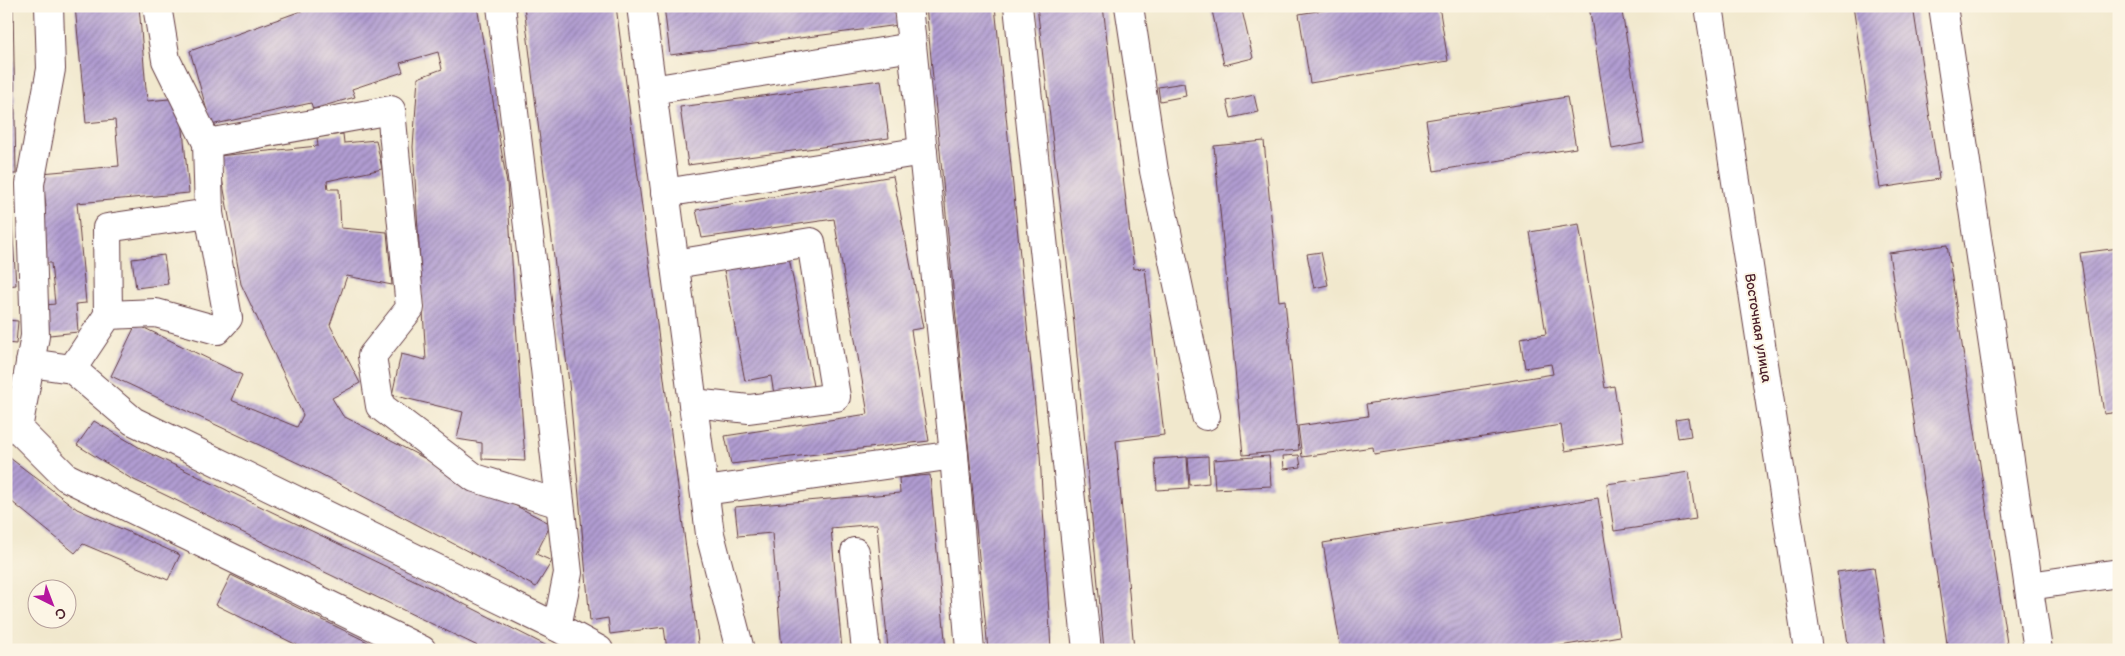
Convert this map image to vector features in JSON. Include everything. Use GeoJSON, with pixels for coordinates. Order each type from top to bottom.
{"type":"FeatureCollection","features":[{"type":"Feature","properties":{"kind":"street"},"geometry":{"type":"LineString","coordinates":[[49,6],[51,69],[30,184],[35,336],[30,363],[12,426],[66,477],[422,650]]}},
{"type":"Feature","properties":{"kind":"street"},"geometry":{"type":"LineString","coordinates":[[501,6],[568,573],[557,627]]}},
{"type":"Feature","properties":{"kind":"street"},"geometry":{"type":"LineString","coordinates":[[641,6],[710,534],[740,650]]}},
{"type":"Feature","properties":{"kind":"street"},"geometry":{"type":"LineString","coordinates":[[908,6],[954,455],[970,650]]}},
{"type":"Feature","properties":{"kind":"street"},"geometry":{"type":"LineString","coordinates":[[1018,6],[1087,650]]}},
{"type":"Feature","properties":{"kind":"street"},"geometry":{"type":"LineString","coordinates":[[1129,6],[1154,171],[1206,416]]}},
{"type":"Feature","properties":{"kind":"street","name":"Восточная улица"},"geometry":{"type":"LineString","coordinates":[[1709,6],[1808,650]]}},
{"type":"Feature","properties":{"kind":"street"},"geometry":{"type":"LineString","coordinates":[[1943,6],[2038,650]]}},
{"type":"Feature","properties":{"kind":"street"},"geometry":{"type":"LineString","coordinates":[[108,314],[156,313],[217,330],[228,318],[209,213],[207,143],[166,60],[164,8]]}},
{"type":"Feature","properties":{"kind":"street"},"geometry":{"type":"LineString","coordinates":[[652,90],[912,47]]}},
{"type":"Feature","properties":{"kind":"street"},"geometry":{"type":"LineString","coordinates":[[207,143],[392,110],[410,308],[372,356],[380,406],[475,478],[560,504]]}},
{"type":"Feature","properties":{"kind":"street"},"geometry":{"type":"LineString","coordinates":[[665,193],[923,151]]}},
{"type":"Feature","properties":{"kind":"street"},"geometry":{"type":"LineString","coordinates":[[72,369],[108,314],[107,228],[209,213]]}},
{"type":"Feature","properties":{"kind":"street"},"geometry":{"type":"LineString","coordinates":[[675,264],[811,242],[836,397],[749,409],[693,403]]}},
{"type":"Feature","properties":{"kind":"street"},"geometry":{"type":"LineString","coordinates":[[30,363],[72,369],[133,421],[557,627],[599,650]]}},
{"type":"Feature","properties":{"kind":"street"},"geometry":{"type":"LineString","coordinates":[[705,491],[954,455]]}},
{"type":"Feature","properties":{"kind":"street"},"geometry":{"type":"LineString","coordinates":[[855,552],[866,650]]}},
{"type":"Feature","properties":{"kind":"street"},"geometry":{"type":"LineString","coordinates":[[2029,586],[2119,573]]}},
{"type":"Feature","properties":{"kind":"building"},"geometry":{"type":"Polygon","coordinates":[[[6,6],[13,6],[16,174],[9,174],[16,285],[6,286],[6,6]]]}},
{"type":"Feature","properties":{"kind":"building"},"geometry":{"type":"Polygon","coordinates":[[[75,6],[139,6],[147,101],[180,98],[189,193],[77,203],[86,303],[76,304],[78,332],[40,336],[37,306],[55,304],[51,263],[44,263],[39,208],[46,207],[42,173],[119,166],[115,120],[86,123],[75,6]]]}},
{"type":"Feature","properties":{"kind":"building"},"geometry":{"type":"Polygon","coordinates":[[[315,6],[477,6],[507,184],[525,461],[482,459],[482,443],[457,439],[463,412],[392,395],[401,354],[426,360],[413,147],[418,78],[442,69],[438,52],[400,63],[403,72],[352,89],[355,97],[313,109],[311,103],[211,125],[190,51],[315,6]]]}},
{"type":"Feature","properties":{"kind":"building"},"geometry":{"type":"Polygon","coordinates":[[[524,6],[616,6],[699,650],[667,650],[664,627],[610,634],[608,618],[590,621],[569,383],[524,6]]]}},
{"type":"Feature","properties":{"kind":"building"},"geometry":{"type":"Polygon","coordinates":[[[664,6],[896,6],[899,25],[670,55],[664,6]]]}},
{"type":"Feature","properties":{"kind":"building"},"geometry":{"type":"Polygon","coordinates":[[[926,6],[995,6],[1040,455],[1051,650],[988,650],[926,6]]]}},
{"type":"Feature","properties":{"kind":"building"},"geometry":{"type":"Polygon","coordinates":[[[1037,6],[1103,6],[1134,269],[1145,268],[1164,435],[1116,441],[1134,650],[1104,650],[1074,323],[1037,6]]]}},
{"type":"Feature","properties":{"kind":"building"},"geometry":{"type":"Polygon","coordinates":[[[1211,6],[1241,6],[1253,58],[1224,65],[1211,6]]]}},
{"type":"Feature","properties":{"kind":"building"},"geometry":{"type":"Polygon","coordinates":[[[1347,6],[1439,6],[1448,61],[1310,83],[1299,14],[1347,6]]]}},
{"type":"Feature","properties":{"kind":"building"},"geometry":{"type":"Polygon","coordinates":[[[1589,6],[1621,6],[1644,143],[1612,149],[1589,6]]]}},
{"type":"Feature","properties":{"kind":"building"},"geometry":{"type":"Polygon","coordinates":[[[1853,6],[1913,6],[1939,179],[1880,188],[1853,6]]]}},
{"type":"Feature","properties":{"kind":"building"},"geometry":{"type":"Polygon","coordinates":[[[881,80],[889,138],[688,165],[680,107],[881,80]]]}},
{"type":"Feature","properties":{"kind":"building"},"geometry":{"type":"Polygon","coordinates":[[[1184,83],[1186,96],[1160,101],[1158,87],[1184,83]]]}},
{"type":"Feature","properties":{"kind":"building"},"geometry":{"type":"Polygon","coordinates":[[[1254,95],[1258,112],[1231,118],[1227,101],[1254,95]]]}},
{"type":"Feature","properties":{"kind":"building"},"geometry":{"type":"Polygon","coordinates":[[[1567,97],[1576,148],[1434,171],[1426,120],[1567,97]]]}},
{"type":"Feature","properties":{"kind":"building"},"geometry":{"type":"Polygon","coordinates":[[[343,134],[344,143],[376,140],[382,169],[327,181],[328,189],[339,189],[341,228],[387,232],[392,285],[347,276],[330,325],[360,383],[332,398],[343,416],[551,524],[536,554],[552,561],[536,587],[313,470],[111,376],[136,324],[242,375],[231,400],[297,427],[303,415],[241,284],[218,156],[318,146],[317,137],[343,134]]]}},
{"type":"Feature","properties":{"kind":"building"},"geometry":{"type":"Polygon","coordinates":[[[1264,141],[1279,301],[1285,300],[1299,450],[1243,455],[1214,146],[1264,141]]]}},
{"type":"Feature","properties":{"kind":"building"},"geometry":{"type":"Polygon","coordinates":[[[893,176],[923,328],[911,330],[929,441],[731,464],[725,436],[868,414],[834,219],[702,238],[696,210],[893,176]]]}},
{"type":"Feature","properties":{"kind":"building"},"geometry":{"type":"Polygon","coordinates":[[[1579,224],[1605,388],[1614,386],[1623,442],[1565,451],[1561,425],[1374,454],[1373,447],[1302,457],[1298,426],[1368,416],[1366,404],[1553,374],[1551,364],[1525,368],[1520,338],[1546,334],[1530,232],[1579,224]]]}},
{"type":"Feature","properties":{"kind":"building"},"geometry":{"type":"Polygon","coordinates":[[[1947,245],[2008,650],[1948,650],[1889,253],[1947,245]]]}},
{"type":"Feature","properties":{"kind":"building"},"geometry":{"type":"Polygon","coordinates":[[[2119,248],[2119,412],[2104,414],[2080,253],[2119,248]]]}},
{"type":"Feature","properties":{"kind":"building"},"geometry":{"type":"Polygon","coordinates":[[[1321,252],[1328,285],[1314,288],[1307,254],[1321,252]]]}},
{"type":"Feature","properties":{"kind":"building"},"geometry":{"type":"Polygon","coordinates":[[[164,255],[168,284],[136,288],[132,259],[164,255]]]}},
{"type":"Feature","properties":{"kind":"building"},"geometry":{"type":"Polygon","coordinates":[[[789,257],[813,386],[774,394],[771,376],[745,381],[724,270],[789,257]]]}},
{"type":"Feature","properties":{"kind":"building"},"geometry":{"type":"Polygon","coordinates":[[[6,320],[18,321],[16,344],[6,343],[6,320]]]}},
{"type":"Feature","properties":{"kind":"building"},"geometry":{"type":"Polygon","coordinates":[[[1688,418],[1691,436],[1678,438],[1675,420],[1688,418]]]}},
{"type":"Feature","properties":{"kind":"building"},"geometry":{"type":"Polygon","coordinates":[[[94,421],[147,452],[462,603],[555,650],[486,650],[130,478],[77,445],[94,421]]]}},
{"type":"Feature","properties":{"kind":"building"},"geometry":{"type":"Polygon","coordinates":[[[6,455],[77,509],[180,555],[168,580],[83,544],[75,553],[6,497],[6,455]]]}},
{"type":"Feature","properties":{"kind":"building"},"geometry":{"type":"Polygon","coordinates":[[[1299,455],[1301,467],[1284,469],[1283,456],[1299,455]]]}},
{"type":"Feature","properties":{"kind":"building"},"geometry":{"type":"Polygon","coordinates":[[[1208,456],[1209,483],[1190,485],[1188,457],[1208,456]]]}},
{"type":"Feature","properties":{"kind":"building"},"geometry":{"type":"Polygon","coordinates":[[[1269,456],[1271,486],[1215,489],[1213,460],[1269,456]]]}},
{"type":"Feature","properties":{"kind":"building"},"geometry":{"type":"Polygon","coordinates":[[[1187,457],[1189,488],[1157,490],[1155,459],[1187,457]]]}},
{"type":"Feature","properties":{"kind":"building"},"geometry":{"type":"Polygon","coordinates":[[[1689,472],[1696,519],[1614,531],[1607,484],[1689,472]]]}},
{"type":"Feature","properties":{"kind":"building"},"geometry":{"type":"Polygon","coordinates":[[[930,475],[946,650],[888,650],[877,524],[831,528],[842,650],[782,650],[772,533],[738,536],[735,507],[900,493],[899,478],[930,475]]]}},
{"type":"Feature","properties":{"kind":"building"},"geometry":{"type":"Polygon","coordinates":[[[1598,498],[1620,636],[1536,650],[1341,650],[1323,543],[1598,498]]]}},
{"type":"Feature","properties":{"kind":"building"},"geometry":{"type":"Polygon","coordinates":[[[1874,567],[1886,650],[1849,650],[1837,572],[1874,567]]]}},
{"type":"Feature","properties":{"kind":"building"},"geometry":{"type":"Polygon","coordinates":[[[231,575],[384,650],[307,650],[216,605],[231,575]]]}}]}
